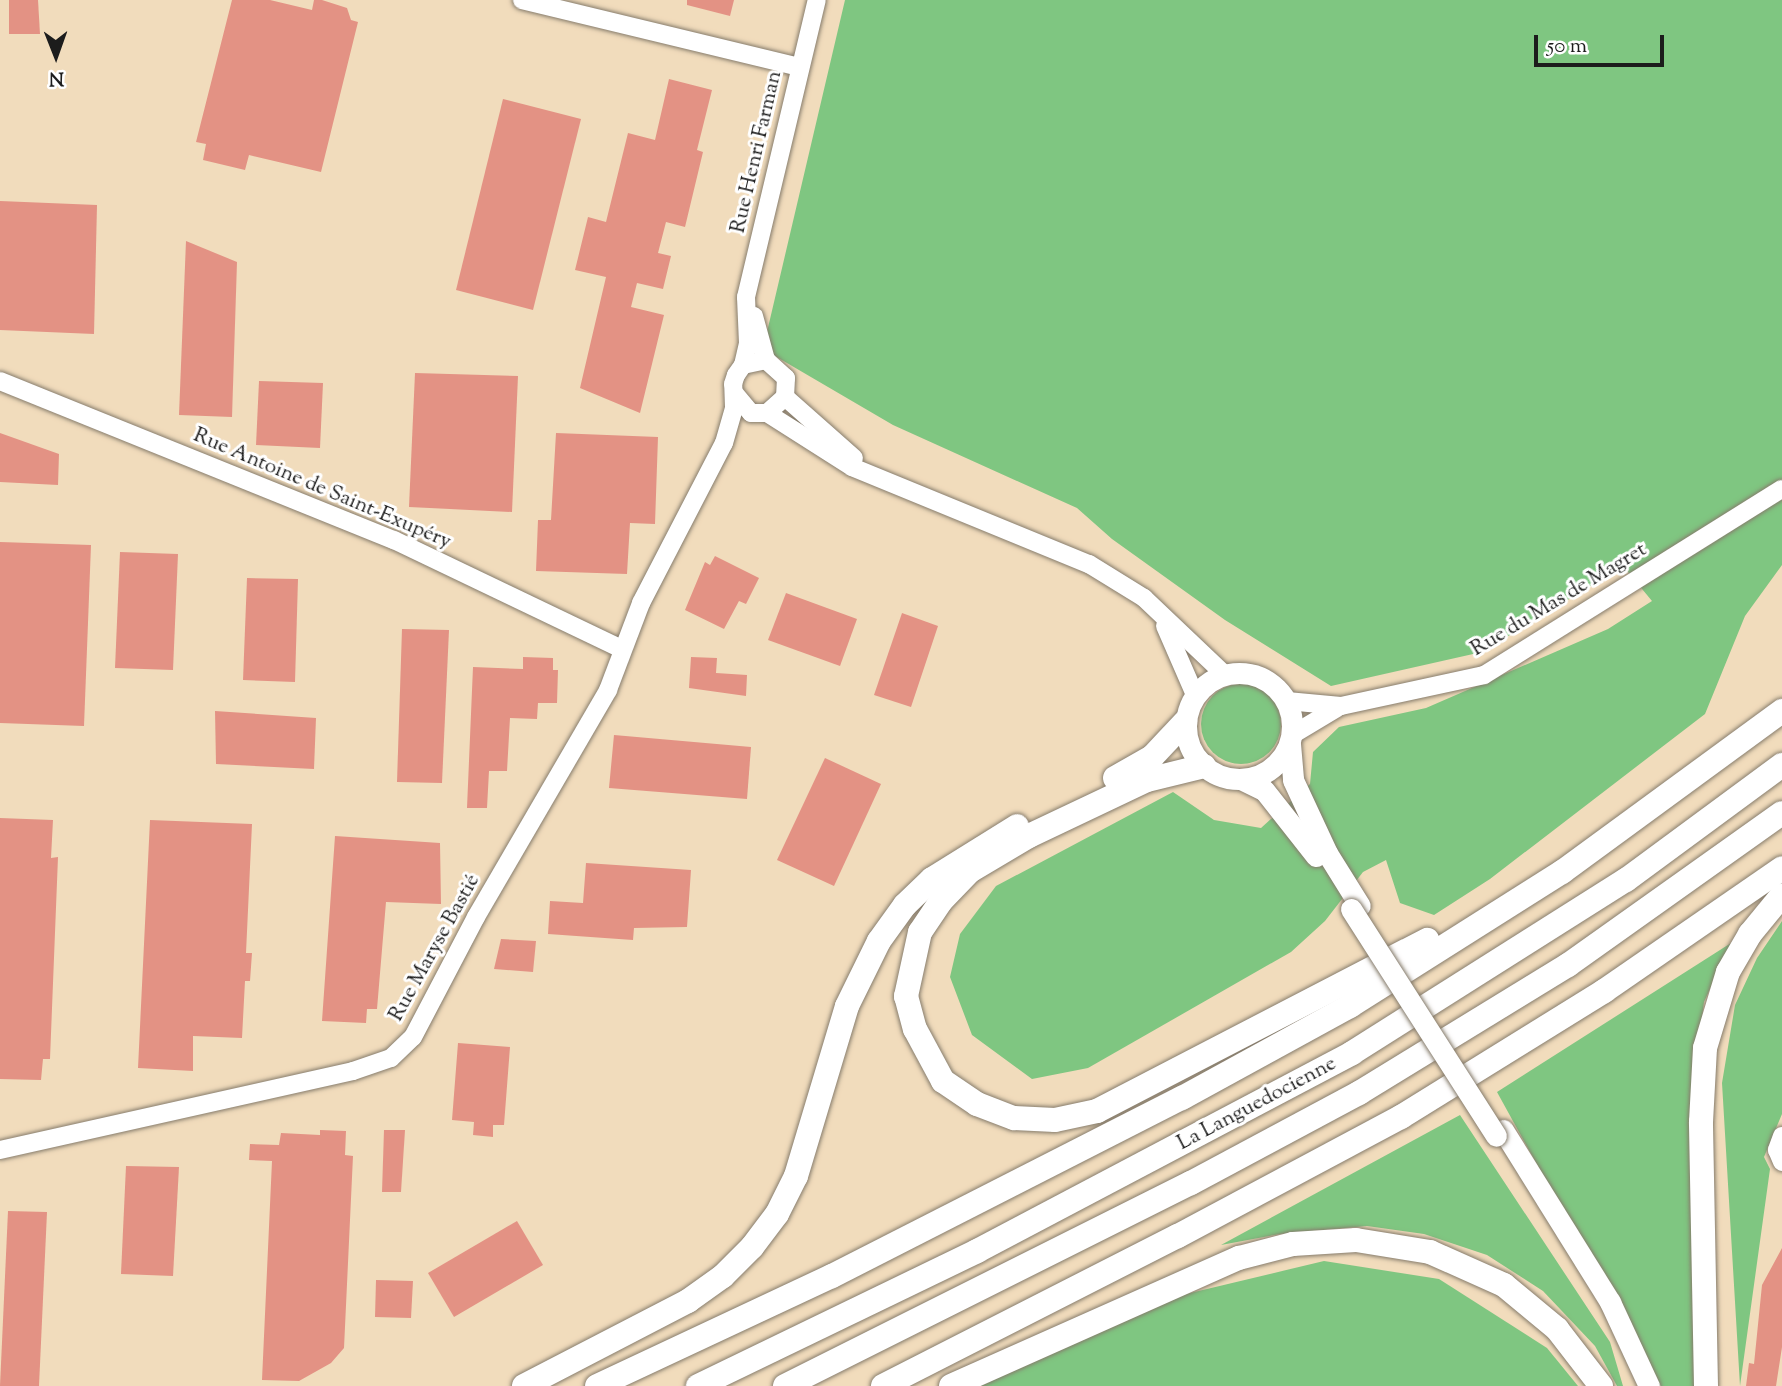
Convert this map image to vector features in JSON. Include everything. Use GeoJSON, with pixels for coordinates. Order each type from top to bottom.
{"type":"FeatureCollection","features":[{"type":"Feature","properties":{"kind":"highway"},"geometry":{"type":"LineString","coordinates":[[597,1386],[832,1276],[1182,1098],[1350,1006],[1562,872],[1782,711]]}},
{"type":"Feature","properties":{"kind":"highway"},"geometry":{"type":"LineString","coordinates":[[524,1386],[698,1294],[738,1262],[766,1229],[796,1176],[847,1006],[865,964],[892,921],[920,889],[986,841],[1143,763],[1185,722]]}},
{"type":"Feature","properties":{"kind":"highway","name":"La Languedocienne"},"geometry":{"type":"LineString","coordinates":[[698,1386],[977,1251],[1352,1054],[1626,880],[1782,765]]}},
{"type":"Feature","properties":{"kind":"highway"},"geometry":{"type":"LineString","coordinates":[[1204,766],[1146,780],[1030,836],[970,871],[941,901],[920,932],[906,996],[915,1029],[943,1082],[977,1104],[1014,1118],[1055,1120],[1097,1111],[1562,872]]}},
{"type":"Feature","properties":{"kind":"highway","name":"La Languedocienne"},"geometry":{"type":"LineString","coordinates":[[785,1386],[1116,1221],[1359,1093],[1568,965],[1782,813]]}},
{"type":"Feature","properties":{"kind":"highway"},"geometry":{"type":"LineString","coordinates":[[883,1386],[1168,1242],[1401,1117],[1594,998],[1782,868]]}},
{"type":"Feature","properties":{"kind":"highway"},"geometry":{"type":"LineString","coordinates":[[1706,1386],[1701,1122],[1705,1048],[1728,972],[1749,934],[1782,895]]}},
{"type":"Feature","properties":{"kind":"highway"},"geometry":{"type":"LineString","coordinates":[[951,1386],[1229,1262],[1276,1247],[1333,1240],[1411,1247],[1488,1276],[1546,1318],[1601,1386]]}},
{"type":"Feature","properties":{"kind":"main road"},"geometry":{"type":"LineString","coordinates":[[1356,908],[1298,792],[1287,701],[1261,677],[1224,674],[1195,695],[1185,722],[1188,741],[1204,766],[1264,790],[1290,819],[1356,908],[1610,1302],[1649,1386]]}},
{"type":"Feature","properties":{"kind":"main road"},"geometry":{"type":"LineString","coordinates":[[1241,779],[1270,769],[1291,739]]}},
{"type":"Feature","properties":{"kind":"main road"},"geometry":{"type":"LineString","coordinates":[[1500,1133],[1607,1318],[1637,1386]]}},
{"type":"Feature","properties":{"kind":"street","name":"Rue Henri Farman"},"geometry":{"type":"LineString","coordinates":[[522,0],[800,67],[751,281],[743,365]]}},
{"type":"Feature","properties":{"kind":"street"},"geometry":{"type":"LineString","coordinates":[[800,67],[817,0]]}},
{"type":"Feature","properties":{"kind":"street","name":"Rue Henri Farman"},"geometry":{"type":"LineString","coordinates":[[751,281],[766,360]]}},
{"type":"Feature","properties":{"kind":"street"},"geometry":{"type":"LineString","coordinates":[[622,649],[724,443],[736,375],[743,365],[766,360],[786,378],[785,397]]}},
{"type":"Feature","properties":{"kind":"street","name":"Rue Antoine de Saint-Exupéry"},"geometry":{"type":"LineString","coordinates":[[0,381],[394,540],[622,649]]}},
{"type":"Feature","properties":{"kind":"street"},"geometry":{"type":"LineString","coordinates":[[734,393],[759,413],[876,477],[1089,564],[1144,598],[1163,620],[1224,674]]}},
{"type":"Feature","properties":{"kind":"street"},"geometry":{"type":"LineString","coordinates":[[724,443],[759,413],[785,397]]}},
{"type":"Feature","properties":{"kind":"street"},"geometry":{"type":"LineString","coordinates":[[785,397],[876,477]]}},
{"type":"Feature","properties":{"kind":"street","name":"Rue du Mas de Magret"},"geometry":{"type":"LineString","coordinates":[[1287,701],[1341,706],[1484,675],[1782,489]]}},
{"type":"Feature","properties":{"kind":"street"},"geometry":{"type":"LineString","coordinates":[[1163,620],[1195,695]]}},
{"type":"Feature","properties":{"kind":"street","name":"Rue Maryse Bastié"},"geometry":{"type":"LineString","coordinates":[[0,1150],[353,1071],[391,1058],[414,1037],[476,917],[608,690],[622,649]]}},
{"type":"Feature","properties":{"kind":"street","name":"Rue du Mas de Magret"},"geometry":{"type":"LineString","coordinates":[[1291,739],[1341,706]]}},
{"type":"Feature","properties":{"kind":"street"},"geometry":{"type":"LineString","coordinates":[[1782,1136],[1777,1150],[1782,1162]]}},
{"type":"Feature","properties":{"kind":"green space"},"geometry":{"type":"Polygon","coordinates":[[[845,0],[1782,0],[1782,565],[1745,616],[1705,714],[1490,879],[1434,915],[1400,903],[1386,860],[1363,872],[1325,921],[1291,952],[1088,1068],[1032,1079],[972,1035],[950,977],[960,934],[996,886],[1173,792],[1214,820],[1261,828],[1310,784],[1313,752],[1339,727],[1426,708],[1608,629],[1652,601],[1623,566],[1482,652],[1331,686],[1225,620],[1112,539],[1077,508],[893,425],[763,349],[845,0]]]}},
{"type":"Feature","properties":{"kind":"green space"},"geometry":{"type":"Polygon","coordinates":[[[1241,684],[1256,687],[1269,696],[1278,709],[1281,724],[1278,739],[1269,752],[1256,761],[1241,764],[1226,761],[1213,752],[1204,739],[1201,724],[1204,709],[1213,696],[1226,687],[1241,684]]]}},
{"type":"Feature","properties":{"kind":"green space"},"geometry":{"type":"Polygon","coordinates":[[[1782,921],[1782,1114],[1764,1157],[1770,1169],[1740,1386],[1722,1083],[1735,1005],[1757,958],[1782,921]]]}},
{"type":"Feature","properties":{"kind":"green space"},"geometry":{"type":"Polygon","coordinates":[[[1731,943],[1704,1002],[1695,1075],[1696,1386],[1659,1386],[1497,1092],[1731,943]]]}},
{"type":"Feature","properties":{"kind":"green space"},"geometry":{"type":"Polygon","coordinates":[[[1460,1115],[1610,1342],[1623,1386],[1617,1386],[1595,1346],[1543,1291],[1487,1255],[1424,1234],[1367,1226],[1280,1234],[1221,1245],[1460,1115]]]}},
{"type":"Feature","properties":{"kind":"green space"},"geometry":{"type":"Polygon","coordinates":[[[1324,1261],[1439,1279],[1547,1348],[1578,1386],[967,1386],[1165,1299],[1324,1261]]]}},
{"type":"Feature","properties":{"kind":"building"},"geometry":{"type":"Polygon","coordinates":[[[9,0],[38,0],[40,34],[9,34],[9,0]]]}},
{"type":"Feature","properties":{"kind":"building"},"geometry":{"type":"Polygon","coordinates":[[[232,0],[270,0],[312,10],[314,0],[322,0],[347,8],[351,20],[358,22],[321,172],[249,155],[245,170],[203,160],[206,144],[196,142],[232,0]]]}},
{"type":"Feature","properties":{"kind":"building"},"geometry":{"type":"Polygon","coordinates":[[[687,0],[734,0],[730,16],[687,5],[687,0]]]}},
{"type":"Feature","properties":{"kind":"building"},"geometry":{"type":"Polygon","coordinates":[[[669,79],[712,90],[697,150],[703,152],[685,227],[666,222],[658,253],[671,256],[663,289],[637,283],[631,307],[664,315],[640,413],[580,388],[606,277],[575,270],[588,217],[606,222],[628,133],[655,140],[669,79]]]}},
{"type":"Feature","properties":{"kind":"building"},"geometry":{"type":"Polygon","coordinates":[[[503,99],[581,119],[533,310],[456,290],[503,99]]]}},
{"type":"Feature","properties":{"kind":"building"},"geometry":{"type":"Polygon","coordinates":[[[0,201],[97,205],[94,334],[0,330],[0,201]]]}},
{"type":"Feature","properties":{"kind":"building"},"geometry":{"type":"Polygon","coordinates":[[[186,241],[237,262],[232,417],[179,415],[186,241]]]}},
{"type":"Feature","properties":{"kind":"building"},"geometry":{"type":"Polygon","coordinates":[[[415,373],[518,376],[512,512],[409,507],[415,373]]]}},
{"type":"Feature","properties":{"kind":"building"},"geometry":{"type":"Polygon","coordinates":[[[259,381],[323,383],[320,448],[256,445],[259,381]]]}},
{"type":"Feature","properties":{"kind":"building"},"geometry":{"type":"Polygon","coordinates":[[[0,433],[59,454],[58,485],[0,482],[0,433]]]}},
{"type":"Feature","properties":{"kind":"building"},"geometry":{"type":"Polygon","coordinates":[[[556,433],[658,437],[655,524],[630,523],[627,574],[536,571],[538,520],[551,520],[556,433]]]}},
{"type":"Feature","properties":{"kind":"building"},"geometry":{"type":"Polygon","coordinates":[[[0,542],[91,545],[84,726],[0,723],[0,542]]]}},
{"type":"Feature","properties":{"kind":"building"},"geometry":{"type":"Polygon","coordinates":[[[120,552],[178,554],[173,670],[115,668],[120,552]]]}},
{"type":"Feature","properties":{"kind":"building"},"geometry":{"type":"Polygon","coordinates":[[[715,556],[759,578],[746,604],[739,601],[724,629],[685,610],[705,562],[710,565],[715,556]]]}},
{"type":"Feature","properties":{"kind":"building"},"geometry":{"type":"Polygon","coordinates":[[[247,578],[298,579],[295,682],[243,680],[247,578]]]}},
{"type":"Feature","properties":{"kind":"building"},"geometry":{"type":"Polygon","coordinates":[[[786,593],[857,619],[840,666],[768,640],[786,593]]]}},
{"type":"Feature","properties":{"kind":"building"},"geometry":{"type":"Polygon","coordinates":[[[902,613],[938,626],[911,707],[874,695],[902,613]]]}},
{"type":"Feature","properties":{"kind":"building"},"geometry":{"type":"Polygon","coordinates":[[[402,629],[449,630],[442,783],[397,782],[402,629]]]}},
{"type":"Feature","properties":{"kind":"building"},"geometry":{"type":"Polygon","coordinates":[[[523,657],[553,658],[553,670],[558,670],[557,703],[538,703],[537,719],[510,718],[507,771],[489,771],[487,808],[467,808],[473,667],[523,669],[523,657]]]}},
{"type":"Feature","properties":{"kind":"building"},"geometry":{"type":"Polygon","coordinates":[[[691,657],[717,658],[716,673],[747,675],[746,696],[689,688],[691,657]]]}},
{"type":"Feature","properties":{"kind":"building"},"geometry":{"type":"Polygon","coordinates":[[[215,711],[316,718],[314,769],[216,764],[215,711]]]}},
{"type":"Feature","properties":{"kind":"building"},"geometry":{"type":"Polygon","coordinates":[[[614,735],[751,747],[747,799],[609,788],[614,735]]]}},
{"type":"Feature","properties":{"kind":"building"},"geometry":{"type":"Polygon","coordinates":[[[825,758],[881,784],[834,886],[777,860],[825,758]]]}},
{"type":"Feature","properties":{"kind":"building"},"geometry":{"type":"Polygon","coordinates":[[[0,818],[53,820],[51,858],[58,857],[50,1059],[43,1059],[41,1080],[0,1079],[0,818]]]}},
{"type":"Feature","properties":{"kind":"building"},"geometry":{"type":"Polygon","coordinates":[[[150,820],[252,824],[246,953],[252,953],[250,981],[245,981],[242,1038],[193,1036],[193,1071],[138,1068],[150,820]]]}},
{"type":"Feature","properties":{"kind":"building"},"geometry":{"type":"Polygon","coordinates":[[[335,836],[440,843],[441,904],[386,902],[377,1009],[367,1009],[366,1023],[322,1021],[335,836]]]}},
{"type":"Feature","properties":{"kind":"building"},"geometry":{"type":"Polygon","coordinates":[[[586,863],[691,870],[687,927],[634,928],[633,940],[548,934],[550,901],[583,903],[586,863]]]}},
{"type":"Feature","properties":{"kind":"building"},"geometry":{"type":"Polygon","coordinates":[[[501,939],[536,941],[533,972],[494,969],[501,939]]]}},
{"type":"Feature","properties":{"kind":"building"},"geometry":{"type":"Polygon","coordinates":[[[458,1043],[510,1047],[504,1125],[493,1125],[493,1137],[473,1135],[474,1122],[452,1120],[458,1043]]]}},
{"type":"Feature","properties":{"kind":"building"},"geometry":{"type":"Polygon","coordinates":[[[320,1130],[346,1131],[345,1155],[353,1156],[344,1348],[331,1363],[299,1381],[262,1380],[272,1161],[249,1160],[250,1144],[279,1145],[281,1133],[320,1135],[320,1130]]]}},
{"type":"Feature","properties":{"kind":"building"},"geometry":{"type":"Polygon","coordinates":[[[384,1130],[405,1130],[401,1192],[382,1192],[384,1130]]]}},
{"type":"Feature","properties":{"kind":"building"},"geometry":{"type":"Polygon","coordinates":[[[126,1166],[179,1167],[173,1276],[121,1274],[126,1166]]]}},
{"type":"Feature","properties":{"kind":"building"},"geometry":{"type":"Polygon","coordinates":[[[8,1211],[47,1212],[39,1386],[0,1386],[8,1211]]]}},
{"type":"Feature","properties":{"kind":"building"},"geometry":{"type":"Polygon","coordinates":[[[517,1221],[543,1265],[454,1317],[428,1273],[517,1221]]]}},
{"type":"Feature","properties":{"kind":"building"},"geometry":{"type":"Polygon","coordinates":[[[1782,1248],[1782,1347],[1776,1386],[1746,1386],[1749,1363],[1754,1364],[1762,1285],[1782,1248]]]}},
{"type":"Feature","properties":{"kind":"building"},"geometry":{"type":"Polygon","coordinates":[[[376,1280],[413,1281],[411,1318],[375,1317],[376,1280]]]}}]}
